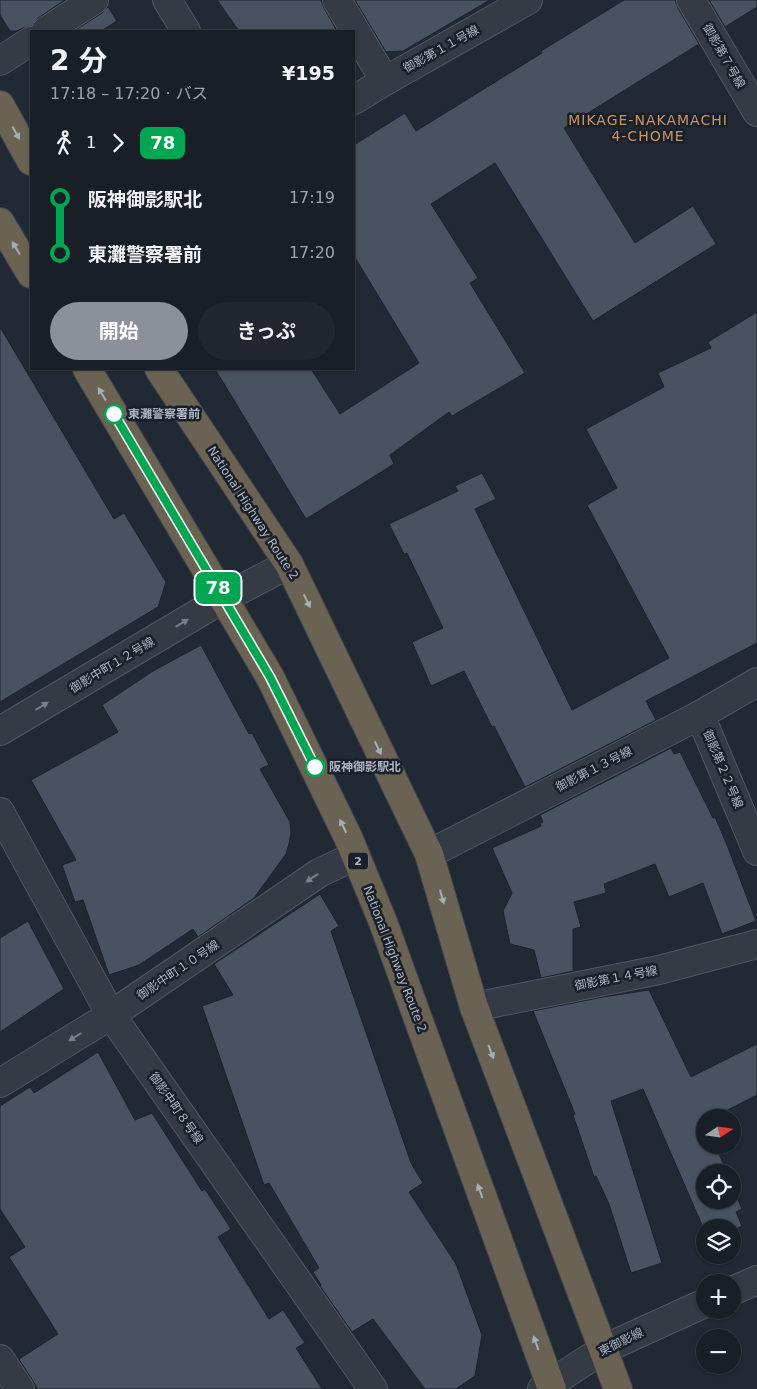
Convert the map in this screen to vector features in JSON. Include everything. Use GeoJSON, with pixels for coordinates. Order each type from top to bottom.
{"type":"FeatureCollection","features":[{"type":"Feature","properties":{"kind":"highway"},"geometry":{"type":"LineString","coordinates":[[0,105],[30,159]]}},
{"type":"Feature","properties":{"kind":"highway"},"geometry":{"type":"LineString","coordinates":[[0,222],[30,272]]}},
{"type":"Feature","properties":{"kind":"highway","name":"National Highway Route 2"},"geometry":{"type":"LineString","coordinates":[[88,370],[224,598],[283,702],[348,836],[383,922],[548,1387]]}},
{"type":"Feature","properties":{"kind":"highway","name":"National Highway Route 2"},"geometry":{"type":"LineString","coordinates":[[160,370],[289,564],[429,854],[474,1007],[618,1389]]}},
{"type":"Feature","properties":{"kind":"street"},"geometry":{"type":"LineString","coordinates":[[48,30],[94,0]]}},
{"type":"Feature","properties":{"kind":"street"},"geometry":{"type":"LineString","coordinates":[[167,0],[185,30]]}},
{"type":"Feature","properties":{"kind":"street"},"geometry":{"type":"LineString","coordinates":[[337,0],[354,30]]}},
{"type":"Feature","properties":{"kind":"street","name":"御影第１１号線"},"geometry":{"type":"LineString","coordinates":[[355,99],[528,0]]}},
{"type":"Feature","properties":{"kind":"street","name":"御影第７号線"},"geometry":{"type":"LineString","coordinates":[[691,0],[757,112]]}},
{"type":"Feature","properties":{"kind":"street"},"geometry":{"type":"LineString","coordinates":[[355,31],[384,81]]}},
{"type":"Feature","properties":{"kind":"street"},"geometry":{"type":"LineString","coordinates":[[0,61],[30,42]]}},
{"type":"Feature","properties":{"kind":"street","name":"御影中町１２号線"},"geometry":{"type":"LineString","coordinates":[[0,731],[224,598],[289,564]]}},
{"type":"Feature","properties":{"kind":"street","name":"御影第１３号線"},"geometry":{"type":"LineString","coordinates":[[429,854],[700,715],[757,682]]}},
{"type":"Feature","properties":{"kind":"street","name":"御影第２２号線"},"geometry":{"type":"LineString","coordinates":[[700,715],[757,850]]}},
{"type":"Feature","properties":{"kind":"street","name":"御影中町８号線"},"geometry":{"type":"LineString","coordinates":[[0,812],[111,1015],[374,1389]]}},
{"type":"Feature","properties":{"kind":"street","name":"御影中町１０号線"},"geometry":{"type":"LineString","coordinates":[[0,1083],[111,1015],[319,873],[355,856]]}},
{"type":"Feature","properties":{"kind":"street","name":"御影第１４号線"},"geometry":{"type":"LineString","coordinates":[[474,1007],[659,970],[757,944]]}},
{"type":"Feature","properties":{"kind":"street"},"geometry":{"type":"LineString","coordinates":[[741,1287],[757,1280]]}},
{"type":"Feature","properties":{"kind":"street","name":"東御影線"},"geometry":{"type":"LineString","coordinates":[[548,1387],[604,1349],[696,1307]]}},
{"type":"Feature","properties":{"kind":"street"},"geometry":{"type":"LineString","coordinates":[[0,1359],[20,1389]]}},
{"type":"Feature","properties":{"kind":"building"},"geometry":{"type":"Polygon","coordinates":[[[0,0],[65,0],[38,18],[32,26],[17,31],[10,31],[0,15],[0,0]]]}},
{"type":"Feature","properties":{"kind":"building"},"geometry":{"type":"Polygon","coordinates":[[[217,0],[321,0],[336,30],[238,30],[217,0]]]}},
{"type":"Feature","properties":{"kind":"building"},"geometry":{"type":"Polygon","coordinates":[[[355,0],[490,0],[403,51],[386,52],[355,0]]]}},
{"type":"Feature","properties":{"kind":"building"},"geometry":{"type":"Polygon","coordinates":[[[624,0],[675,0],[699,44],[564,128],[635,243],[693,206],[716,244],[593,321],[495,163],[431,204],[478,278],[470,283],[525,373],[452,416],[449,412],[390,455],[394,464],[306,519],[216,370],[312,370],[340,414],[419,363],[355,258],[355,144],[405,113],[416,131],[542,53],[541,51],[624,0]]]}},
{"type":"Feature","properties":{"kind":"building"},"geometry":{"type":"Polygon","coordinates":[[[709,0],[757,0],[757,7],[725,27],[709,0]]]}},
{"type":"Feature","properties":{"kind":"building"},"geometry":{"type":"Polygon","coordinates":[[[108,7],[117,21],[103,30],[76,30],[108,7]]]}},
{"type":"Feature","properties":{"kind":"building"},"geometry":{"type":"Polygon","coordinates":[[[757,312],[757,643],[646,701],[656,720],[525,787],[464,671],[431,686],[412,642],[443,628],[407,553],[404,554],[389,524],[458,491],[455,486],[482,473],[496,499],[475,509],[572,710],[669,658],[587,505],[617,488],[586,429],[664,387],[658,373],[711,348],[708,342],[757,312]]]}},
{"type":"Feature","properties":{"kind":"building"},"geometry":{"type":"Polygon","coordinates":[[[0,327],[114,519],[124,513],[166,582],[158,607],[0,702],[0,327]]]}},
{"type":"Feature","properties":{"kind":"building"},"geometry":{"type":"Polygon","coordinates":[[[201,645],[249,734],[252,733],[269,765],[260,769],[290,822],[289,844],[286,854],[254,898],[198,937],[193,929],[139,965],[109,975],[83,900],[75,902],[62,865],[76,860],[31,780],[118,732],[102,705],[153,671],[201,645]]]}},
{"type":"Feature","properties":{"kind":"building"},"geometry":{"type":"Polygon","coordinates":[[[671,748],[674,754],[680,752],[713,818],[715,817],[756,921],[722,934],[703,883],[669,897],[655,864],[604,884],[606,893],[574,902],[581,927],[573,929],[573,971],[541,978],[534,950],[510,944],[503,911],[512,893],[492,848],[541,826],[540,823],[543,822],[540,815],[671,748]]]}},
{"type":"Feature","properties":{"kind":"building"},"geometry":{"type":"Polygon","coordinates":[[[320,894],[339,926],[331,931],[411,1163],[423,1183],[409,1192],[456,1264],[482,1335],[475,1376],[456,1389],[425,1389],[373,1319],[352,1332],[320,1286],[313,1272],[319,1268],[269,1183],[264,1185],[202,1006],[233,995],[214,964],[320,894]]]}},
{"type":"Feature","properties":{"kind":"building"},"geometry":{"type":"Polygon","coordinates":[[[28,921],[64,989],[0,1032],[0,938],[28,921]]]}},
{"type":"Feature","properties":{"kind":"building"},"geometry":{"type":"Polygon","coordinates":[[[649,990],[691,1077],[757,1044],[757,1095],[730,1109],[696,1109],[696,1154],[719,1154],[723,1164],[696,1164],[696,1209],[741,1209],[741,1207],[742,1209],[736,1212],[739,1219],[699,1219],[643,1089],[611,1101],[662,1263],[631,1273],[609,1204],[596,1176],[594,1177],[573,1115],[575,1114],[533,1011],[649,990]]]}},
{"type":"Feature","properties":{"kind":"building"},"geometry":{"type":"Polygon","coordinates":[[[98,1052],[135,1120],[152,1113],[202,1191],[205,1189],[231,1229],[218,1237],[269,1319],[283,1310],[305,1343],[296,1348],[322,1389],[38,1389],[19,1359],[58,1334],[9,1257],[25,1247],[0,1209],[0,1106],[30,1087],[34,1093],[98,1052]]]}},
{"type":"Feature","properties":{"kind":"bus line","name":"78"},"geometry":{"type":"LineString","coordinates":[[114,414],[270,677],[315,767]]}},
{"type":"Feature","properties":{"kind":"place","name":"東灘警察署前"},"geometry":{"type":"Point","coordinates":[114,414]}},
{"type":"Feature","properties":{"kind":"place","name":"阪神御影駅北"},"geometry":{"type":"Point","coordinates":[315,767]}},
{"type":"Feature","properties":{"kind":"district","name":"MIKAGE-NAKAMACHI 4-CHOME"},"geometry":{"type":"Point","coordinates":[648,128]}}]}
